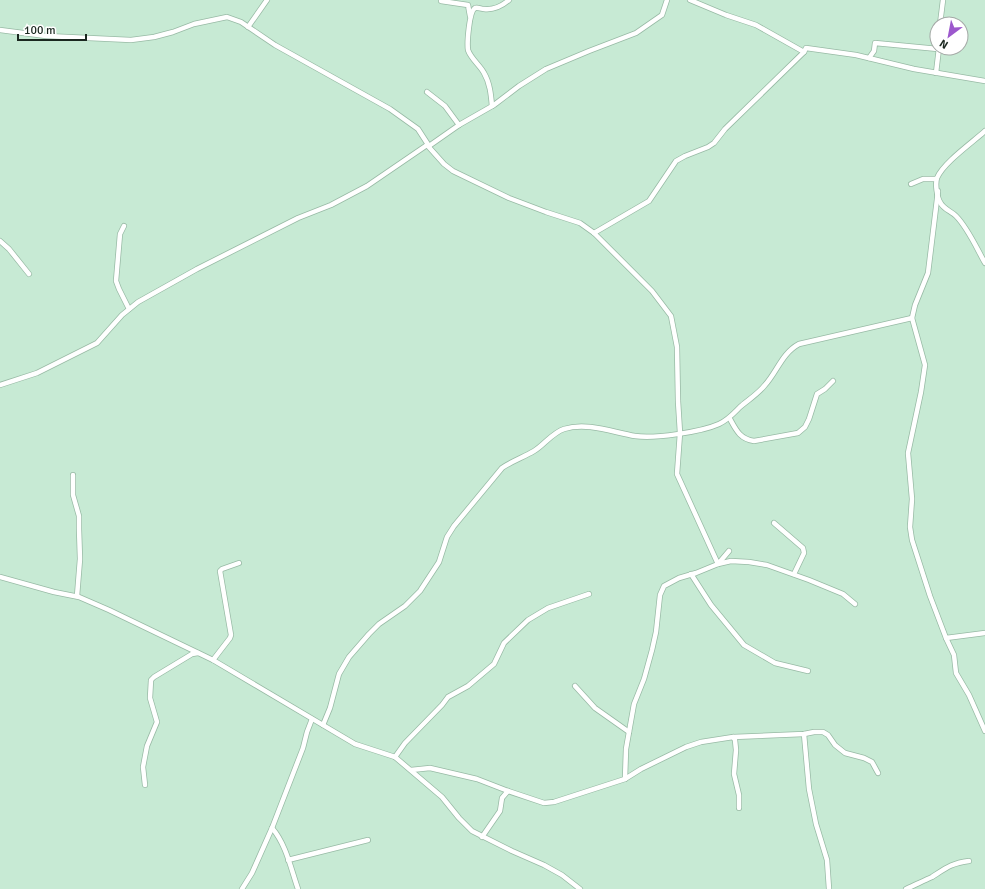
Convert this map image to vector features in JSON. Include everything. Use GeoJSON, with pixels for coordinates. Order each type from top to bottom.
{"type":"FeatureCollection","features":[{"type":"Feature","properties":{"kind":"street"},"geometry":{"type":"LineString","coordinates":[[248,27],[267,0]]}},
{"type":"Feature","properties":{"kind":"street"},"geometry":{"type":"LineString","coordinates":[[470,16],[474,9],[491,9],[504,5],[509,0]]}},
{"type":"Feature","properties":{"kind":"street"},"geometry":{"type":"LineString","coordinates":[[0,385],[37,372],[97,344],[122,315],[138,302],[228,253],[298,218],[331,205],[367,186],[459,125],[492,106],[519,86],[546,69],[588,50],[636,33],[662,15],[667,0]]}},
{"type":"Feature","properties":{"kind":"street"},"geometry":{"type":"LineString","coordinates":[[690,0],[726,15],[756,25],[804,52]]}},
{"type":"Feature","properties":{"kind":"street"},"geometry":{"type":"LineString","coordinates":[[941,16],[943,0]]}},
{"type":"Feature","properties":{"kind":"street"},"geometry":{"type":"LineString","coordinates":[[441,1],[468,5],[470,16],[468,50],[485,73],[490,90],[492,106]]}},
{"type":"Feature","properties":{"kind":"street"},"geometry":{"type":"LineString","coordinates":[[0,30],[46,36],[131,40],[154,37],[174,32],[194,24],[227,17],[241,22],[275,45],[390,109],[418,128],[428,145],[444,164],[454,171],[509,198],[580,223],[594,233],[652,291],[671,316],[677,347],[680,434],[677,474],[718,564]]}},
{"type":"Feature","properties":{"kind":"street"},"geometry":{"type":"LineString","coordinates":[[870,58],[874,51],[875,43],[929,47]]}},
{"type":"Feature","properties":{"kind":"street"},"geometry":{"type":"LineString","coordinates":[[594,233],[649,202],[676,161],[714,143],[725,129],[804,52],[806,48],[870,58],[936,73],[985,81]]}},
{"type":"Feature","properties":{"kind":"street"},"geometry":{"type":"LineString","coordinates":[[936,73],[937,56]]}},
{"type":"Feature","properties":{"kind":"street"},"geometry":{"type":"LineString","coordinates":[[427,92],[445,106],[459,125]]}},
{"type":"Feature","properties":{"kind":"street"},"geometry":{"type":"LineString","coordinates":[[985,131],[970,142],[947,165],[936,179],[940,202],[943,208],[956,216],[966,229],[985,263]]}},
{"type":"Feature","properties":{"kind":"street"},"geometry":{"type":"LineString","coordinates":[[910,184],[923,179],[936,179]]}},
{"type":"Feature","properties":{"kind":"street"},"geometry":{"type":"LineString","coordinates":[[938,191],[928,273],[915,305],[912,318],[925,365],[908,453],[912,498],[910,527],[912,540],[922,570],[946,638],[954,655],[956,673],[969,695],[985,731]]}},
{"type":"Feature","properties":{"kind":"street"},"geometry":{"type":"LineString","coordinates":[[124,226],[120,234],[116,281],[129,309]]}},
{"type":"Feature","properties":{"kind":"street"},"geometry":{"type":"LineString","coordinates":[[0,241],[9,249],[29,274]]}},
{"type":"Feature","properties":{"kind":"street"},"geometry":{"type":"LineString","coordinates":[[323,725],[330,708],[339,674],[349,658],[379,624],[405,606],[420,591],[439,562],[447,537],[454,526],[502,468],[509,463],[534,450],[562,430],[588,427],[606,429],[638,436],[680,434],[706,430],[730,419],[739,408],[765,385],[793,347],[799,344],[912,318]]}},
{"type":"Feature","properties":{"kind":"street"},"geometry":{"type":"LineString","coordinates":[[730,419],[739,434],[747,440],[754,441],[798,433],[809,419],[817,394],[825,390],[833,381]]}},
{"type":"Feature","properties":{"kind":"street"},"geometry":{"type":"LineString","coordinates":[[73,475],[73,495],[78,510],[79,529],[80,560],[77,596]]}},
{"type":"Feature","properties":{"kind":"street"},"geometry":{"type":"LineString","coordinates":[[774,523],[803,548],[804,553],[794,574]]}},
{"type":"Feature","properties":{"kind":"street"},"geometry":{"type":"LineString","coordinates":[[718,564],[730,551]]}},
{"type":"Feature","properties":{"kind":"street"},"geometry":{"type":"LineString","coordinates":[[625,779],[626,749],[634,704],[644,679],[655,638],[662,590],[664,586],[672,581],[718,564],[731,561],[749,562],[767,565],[794,574],[843,594],[855,604]]}},
{"type":"Feature","properties":{"kind":"street"},"geometry":{"type":"LineString","coordinates":[[213,660],[231,635],[220,571],[239,563]]}},
{"type":"Feature","properties":{"kind":"street"},"geometry":{"type":"LineString","coordinates":[[691,574],[711,605],[744,645],[775,664],[808,671]]}},
{"type":"Feature","properties":{"kind":"street"},"geometry":{"type":"LineString","coordinates":[[0,577],[54,592],[77,596],[109,610],[213,660],[355,744],[395,757],[442,797],[472,831],[544,865],[562,875],[580,889]]}},
{"type":"Feature","properties":{"kind":"street"},"geometry":{"type":"LineString","coordinates":[[395,757],[405,743],[448,697],[468,686],[494,664],[504,643],[528,620],[548,608],[589,594]]}},
{"type":"Feature","properties":{"kind":"street"},"geometry":{"type":"LineString","coordinates":[[946,638],[985,633]]}},
{"type":"Feature","properties":{"kind":"street"},"geometry":{"type":"LineString","coordinates":[[145,785],[144,767],[147,746],[157,722],[150,698],[151,680],[192,654],[198,653]]}},
{"type":"Feature","properties":{"kind":"street"},"geometry":{"type":"LineString","coordinates":[[575,686],[595,708],[629,732]]}},
{"type":"Feature","properties":{"kind":"street"},"geometry":{"type":"LineString","coordinates":[[242,889],[252,873],[272,828],[303,748],[312,719]]}},
{"type":"Feature","properties":{"kind":"street"},"geometry":{"type":"LineString","coordinates":[[411,770],[430,768],[477,779],[508,791],[544,802],[554,802],[625,779],[641,769],[691,745],[701,742],[733,737],[823,732],[828,735],[835,745],[845,753],[864,758],[872,762],[878,773]]}},
{"type":"Feature","properties":{"kind":"street"},"geometry":{"type":"LineString","coordinates":[[804,734],[809,789],[816,824],[827,860],[829,889]]}},
{"type":"Feature","properties":{"kind":"street"},"geometry":{"type":"LineString","coordinates":[[733,737],[735,740],[736,750],[734,774],[739,795],[739,808]]}},
{"type":"Feature","properties":{"kind":"street"},"geometry":{"type":"LineString","coordinates":[[482,837],[500,811],[502,798],[508,791]]}},
{"type":"Feature","properties":{"kind":"street"},"geometry":{"type":"LineString","coordinates":[[272,828],[282,844],[298,889]]}},
{"type":"Feature","properties":{"kind":"street"},"geometry":{"type":"LineString","coordinates":[[288,860],[368,840]]}},
{"type":"Feature","properties":{"kind":"street"},"geometry":{"type":"LineString","coordinates":[[906,889],[931,877],[949,865],[969,861]]}}]}
